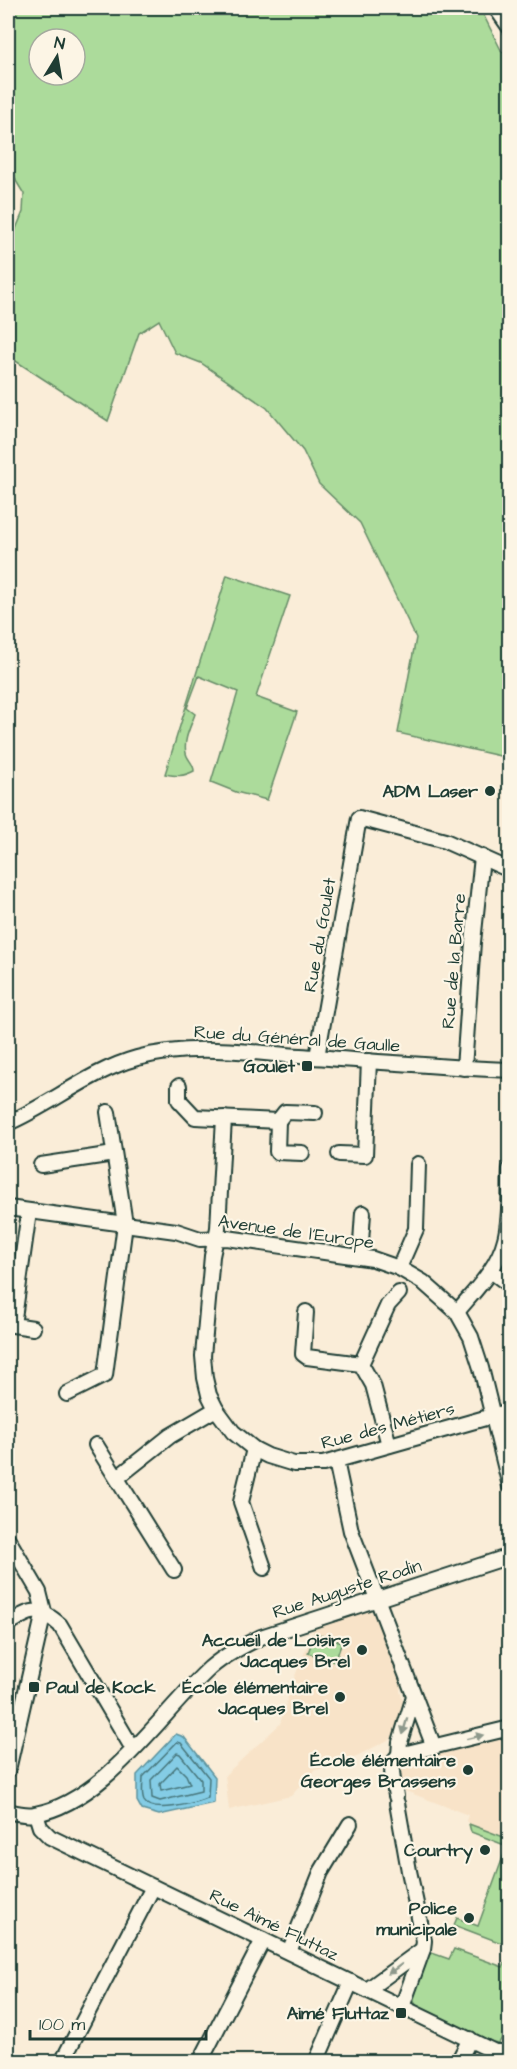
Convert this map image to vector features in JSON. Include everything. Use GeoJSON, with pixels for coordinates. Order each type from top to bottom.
{"type":"FeatureCollection","features":[{"type":"Feature","properties":{"kind":"street"},"geometry":{"type":"LineString","coordinates":[[496,8],[510,27]]}},
{"type":"Feature","properties":{"kind":"street","name":"Rue du Goulet"},"geometry":{"type":"LineString","coordinates":[[317,1057],[359,818],[445,840],[482,857]]}},
{"type":"Feature","properties":{"kind":"street"},"geometry":{"type":"LineString","coordinates":[[482,857],[510,870]]}},
{"type":"Feature","properties":{"kind":"street","name":"Rue de la Barre"},"geometry":{"type":"LineString","coordinates":[[464,1068],[472,942],[482,857]]}},
{"type":"Feature","properties":{"kind":"street","name":"Rue du Général de Gaulle"},"geometry":{"type":"LineString","coordinates":[[8,1124],[117,1064],[152,1054],[183,1050],[216,1050],[510,1070]]}},
{"type":"Feature","properties":{"kind":"street"},"geometry":{"type":"LineString","coordinates":[[339,1154],[366,1155],[369,1061]]}},
{"type":"Feature","properties":{"kind":"street"},"geometry":{"type":"LineString","coordinates":[[179,1086],[179,1100],[195,1117],[278,1120]]}},
{"type":"Feature","properties":{"kind":"street"},"geometry":{"type":"LineString","coordinates":[[67,1394],[105,1375],[125,1224],[108,1112]]}},
{"type":"Feature","properties":{"kind":"street"},"geometry":{"type":"LineString","coordinates":[[302,1154],[277,1152],[278,1120],[285,1112],[315,1113]]}},
{"type":"Feature","properties":{"kind":"street","name":"Rue du Général de Gaulle"},"geometry":{"type":"LineString","coordinates":[[8,1130],[26,1115]]}},
{"type":"Feature","properties":{"kind":"street","name":"Rue des Métiers"},"geometry":{"type":"LineString","coordinates":[[225,1118],[218,1228],[212,1256],[203,1356],[209,1395],[233,1432],[254,1449],[275,1459],[306,1465],[336,1461],[510,1411]]}},
{"type":"Feature","properties":{"kind":"street"},"geometry":{"type":"LineString","coordinates":[[41,1165],[114,1154]]}},
{"type":"Feature","properties":{"kind":"street"},"geometry":{"type":"LineString","coordinates":[[399,1268],[416,1229],[418,1164]]}},
{"type":"Feature","properties":{"kind":"street"},"geometry":{"type":"LineString","coordinates":[[457,1312],[491,1271],[505,1240],[510,1169]]}},
{"type":"Feature","properties":{"kind":"street","name":"Avenue de l'Europe"},"geometry":{"type":"LineString","coordinates":[[8,1208],[176,1231],[200,1239],[227,1238],[360,1257],[399,1268],[429,1286],[457,1312],[471,1337],[510,1486]]}},
{"type":"Feature","properties":{"kind":"street"},"geometry":{"type":"LineString","coordinates":[[29,1212],[13,1280],[13,1324],[33,1328]]}},
{"type":"Feature","properties":{"kind":"street"},"geometry":{"type":"LineString","coordinates":[[360,1257],[363,1213]]}},
{"type":"Feature","properties":{"kind":"street"},"geometry":{"type":"LineString","coordinates":[[491,1271],[510,1285]]}},
{"type":"Feature","properties":{"kind":"street"},"geometry":{"type":"LineString","coordinates":[[361,1364],[388,1305],[399,1293]]}},
{"type":"Feature","properties":{"kind":"street"},"geometry":{"type":"LineString","coordinates":[[306,1312],[304,1356],[361,1364]]}},
{"type":"Feature","properties":{"kind":"street"},"geometry":{"type":"LineString","coordinates":[[361,1364],[373,1385],[389,1445]]}},
{"type":"Feature","properties":{"kind":"street"},"geometry":{"type":"LineString","coordinates":[[117,1478],[170,1436],[216,1408]]}},
{"type":"Feature","properties":{"kind":"street"},"geometry":{"type":"LineString","coordinates":[[96,1445],[174,1570]]}},
{"type":"Feature","properties":{"kind":"street"},"geometry":{"type":"LineString","coordinates":[[254,1449],[241,1502],[264,1569]]}},
{"type":"Feature","properties":{"kind":"street"},"geometry":{"type":"LineString","coordinates":[[336,1461],[351,1531],[434,1747]]}},
{"type":"Feature","properties":{"kind":"street"},"geometry":{"type":"LineString","coordinates":[[8,1539],[39,1592],[44,1612],[8,1770]]}},
{"type":"Feature","properties":{"kind":"street","name":"Rue Auguste Rodin"},"geometry":{"type":"LineString","coordinates":[[8,1811],[36,1814],[84,1794],[133,1749],[201,1677],[227,1655],[268,1634],[510,1556]]}},
{"type":"Feature","properties":{"kind":"street"},"geometry":{"type":"LineString","coordinates":[[8,1624],[33,1611],[44,1612],[57,1622],[133,1749]]}},
{"type":"Feature","properties":{"kind":"street"},"geometry":{"type":"LineString","coordinates":[[399,1755],[400,1742],[414,1696]]}},
{"type":"Feature","properties":{"kind":"street"},"geometry":{"type":"LineString","coordinates":[[402,2007],[423,1949],[424,1934],[408,1871],[392,1769],[394,1760],[399,1755],[510,1728]]}},
{"type":"Feature","properties":{"kind":"street","name":"Rue Aimé Fluttaz"},"geometry":{"type":"LineString","coordinates":[[36,1814],[40,1827],[50,1837],[495,2052],[510,2052]]}},
{"type":"Feature","properties":{"kind":"street"},"geometry":{"type":"LineString","coordinates":[[289,1953],[321,1872],[350,1824]]}},
{"type":"Feature","properties":{"kind":"street"},"geometry":{"type":"LineString","coordinates":[[62,2061],[153,1887]]}},
{"type":"Feature","properties":{"kind":"street"},"geometry":{"type":"LineString","coordinates":[[200,2061],[263,1940]]}},
{"type":"Feature","properties":{"kind":"street"},"geometry":{"type":"LineString","coordinates":[[367,1990],[423,1949]]}},
{"type":"Feature","properties":{"kind":"street"},"geometry":{"type":"LineString","coordinates":[[316,2061],[351,1982]]}},
{"type":"Feature","properties":{"kind":"street"},"geometry":{"type":"LineString","coordinates":[[458,2061],[470,2040]]}},
{"type":"Feature","properties":{"kind":"shaded area"},"geometry":{"type":"Polygon","coordinates":[[[367,1610],[373,1613],[379,1625],[401,1685],[400,1691],[404,1705],[394,1737],[337,1766],[315,1770],[291,1796],[229,1810],[225,1775],[280,1724],[292,1683],[315,1627],[367,1610]]]}},
{"type":"Feature","properties":{"kind":"shaded area"},"geometry":{"type":"Polygon","coordinates":[[[509,1735],[509,1839],[469,1824],[466,1821],[468,1815],[403,1790],[400,1769],[405,1763],[509,1735]]]}},
{"type":"Feature","properties":{"kind":"green space"},"geometry":{"type":"Polygon","coordinates":[[[8,8],[480,8],[502,52],[510,56],[509,758],[398,733],[416,638],[360,523],[319,484],[303,451],[267,408],[201,363],[175,353],[159,320],[139,333],[108,421],[8,356],[8,248],[23,212],[24,194],[16,181],[8,161],[8,8]]]}},
{"type":"Feature","properties":{"kind":"green space"},"geometry":{"type":"Polygon","coordinates":[[[227,575],[290,596],[256,697],[297,712],[267,800],[236,792],[211,782],[238,692],[199,676],[187,708],[195,714],[185,748],[194,771],[180,776],[165,774],[227,575]]]}},
{"type":"Feature","properties":{"kind":"green space"},"geometry":{"type":"Polygon","coordinates":[[[315,1633],[342,1642],[335,1662],[308,1653],[315,1633]]]}},
{"type":"Feature","properties":{"kind":"green space"},"geometry":{"type":"Polygon","coordinates":[[[469,1824],[509,1839],[509,1946],[454,1925],[457,1918],[478,1926],[507,1846],[471,1832],[469,1824]]]}},
{"type":"Feature","properties":{"kind":"green space"},"geometry":{"type":"Polygon","coordinates":[[[454,1949],[503,1967],[509,1953],[509,2029],[499,2043],[492,2042],[417,2006],[414,2001],[416,1981],[429,1955],[432,1953],[449,1959],[454,1949]]]}},
{"type":"Feature","properties":{"kind":"water"},"geometry":{"type":"Polygon","coordinates":[[[176,1734],[184,1737],[215,1777],[214,1803],[159,1815],[142,1810],[137,1801],[137,1775],[176,1734]]]}},
{"type":"Feature","properties":{"kind":"place","name":"ADM Laser"},"geometry":{"type":"Point","coordinates":[490,791]}},
{"type":"Feature","properties":{"kind":"place","name":"Goulet"},"geometry":{"type":"Point","coordinates":[307,1066]}},
{"type":"Feature","properties":{"kind":"place","name":"Accueil de Loisirs Jacques Brel"},"geometry":{"type":"Point","coordinates":[362,1650]}},
{"type":"Feature","properties":{"kind":"place","name":"Paul de Kock"},"geometry":{"type":"Point","coordinates":[34,1687]}},
{"type":"Feature","properties":{"kind":"place","name":"École élémentaire Jacques Brel"},"geometry":{"type":"Point","coordinates":[340,1697]}},
{"type":"Feature","properties":{"kind":"place","name":"École élémentaire Georges Brassens"},"geometry":{"type":"Point","coordinates":[468,1770]}},
{"type":"Feature","properties":{"kind":"place","name":"Courtry"},"geometry":{"type":"Point","coordinates":[485,1850]}},
{"type":"Feature","properties":{"kind":"place","name":"Police municipale"},"geometry":{"type":"Point","coordinates":[469,1918]}},
{"type":"Feature","properties":{"kind":"place","name":"Aimé Fluttaz"},"geometry":{"type":"Point","coordinates":[401,2013]}}]}
